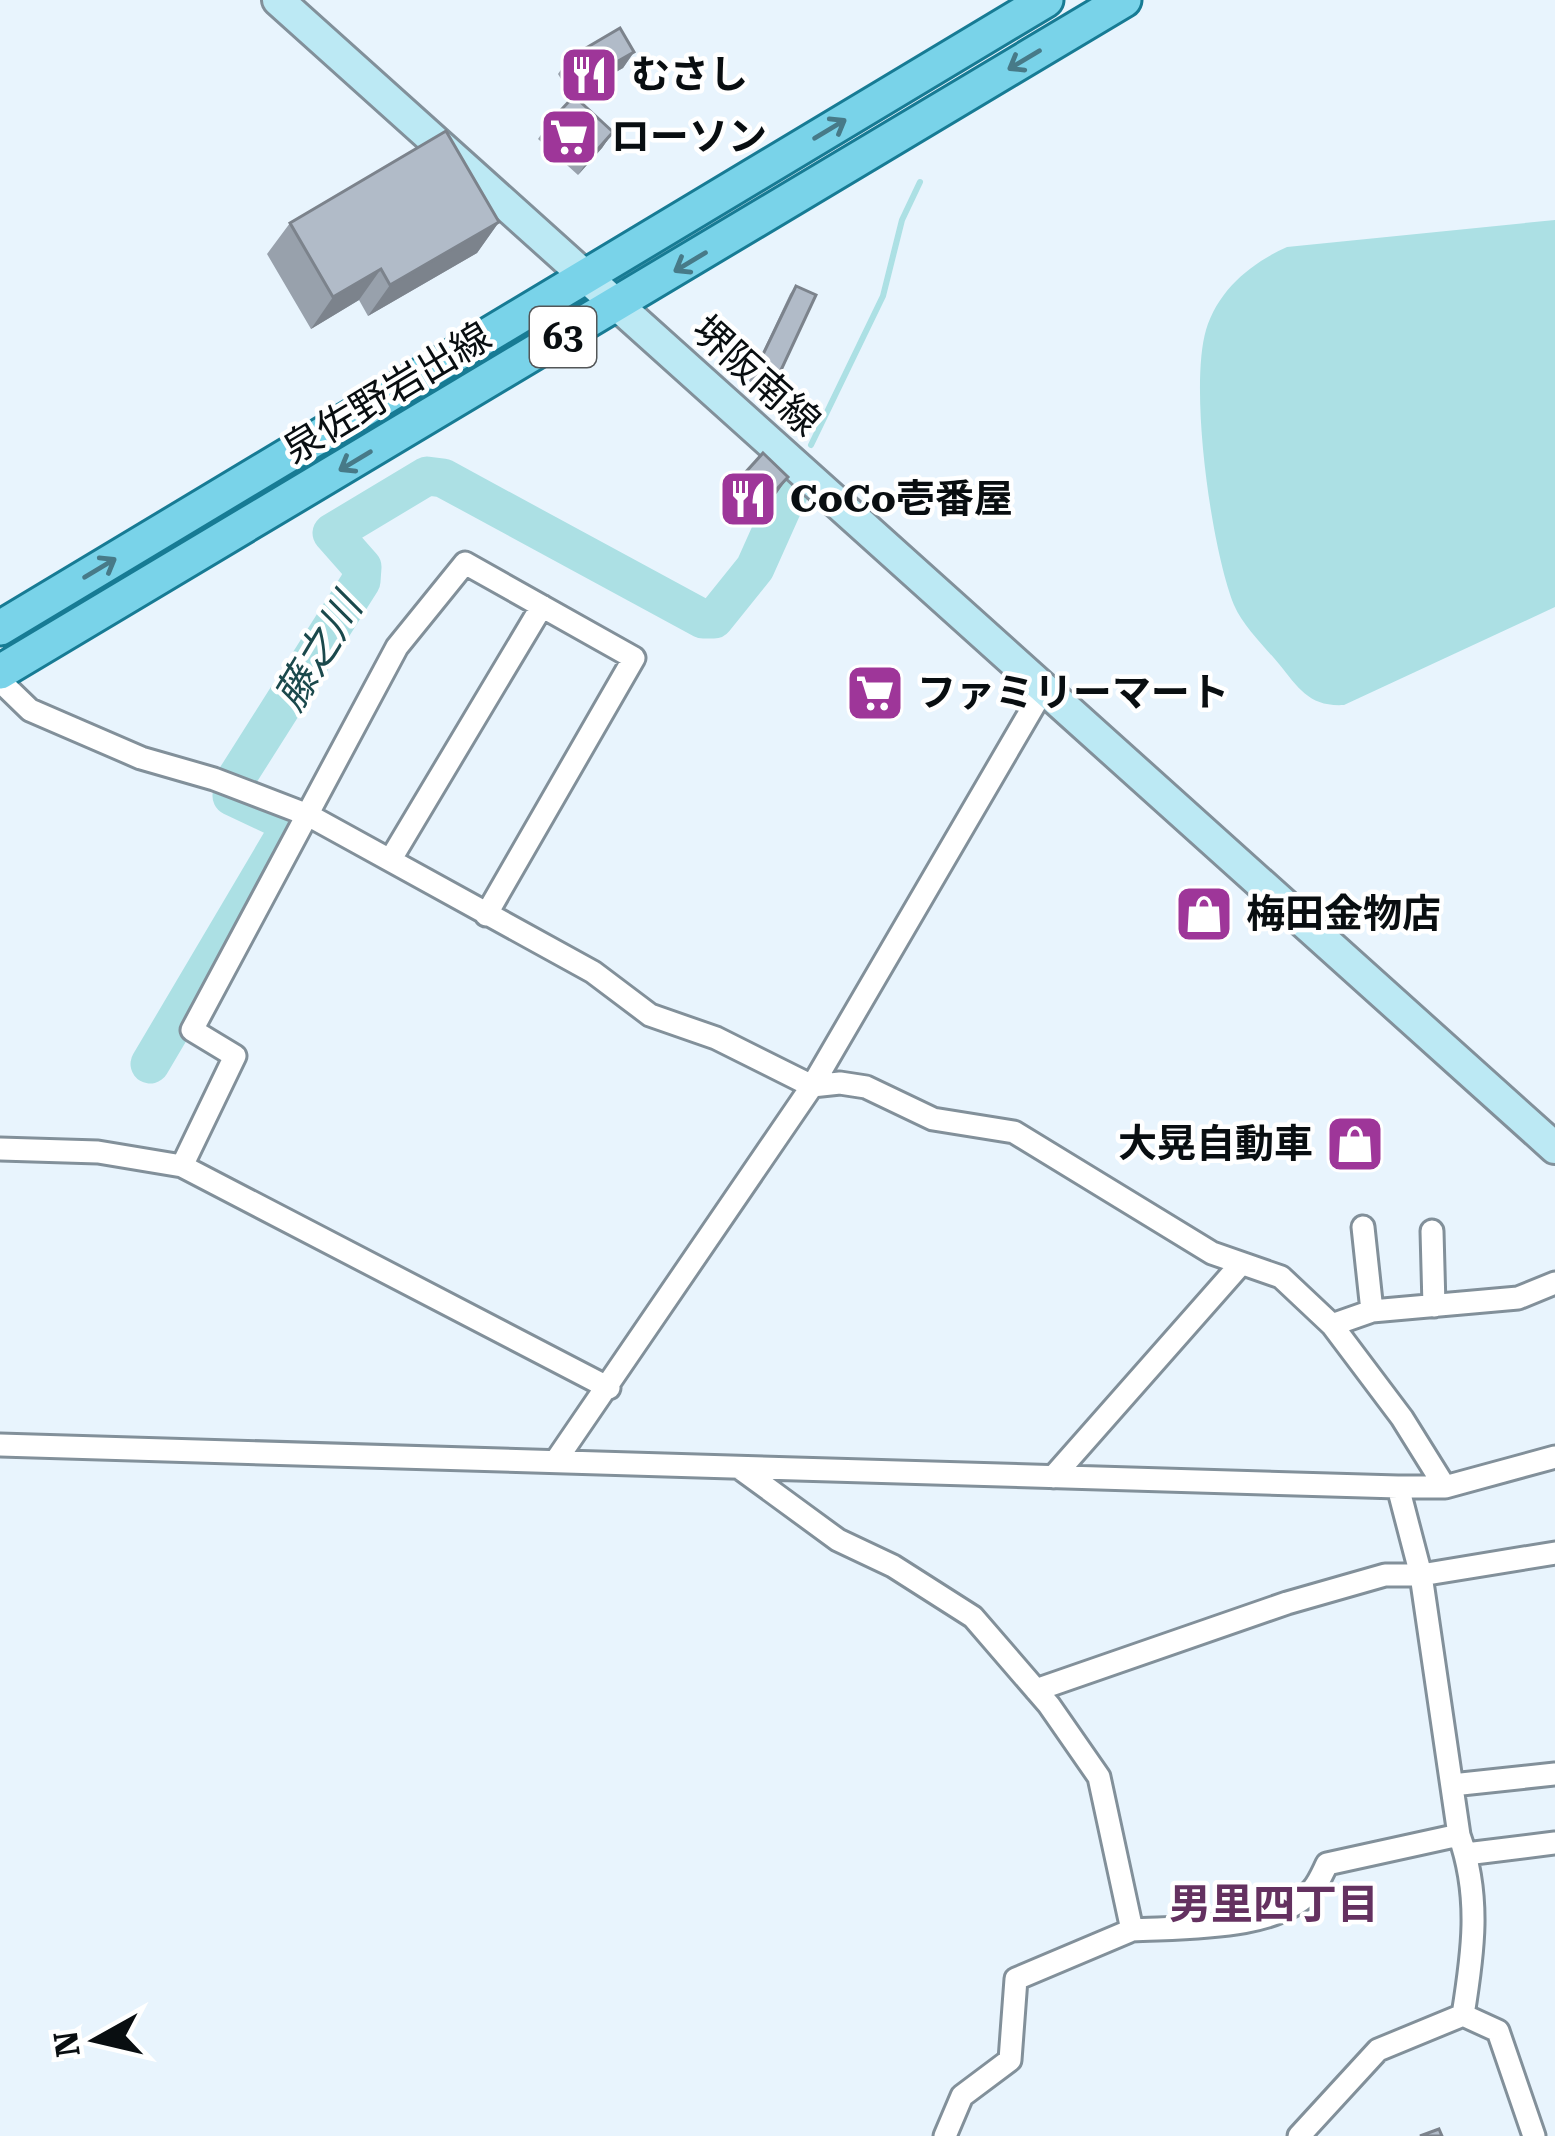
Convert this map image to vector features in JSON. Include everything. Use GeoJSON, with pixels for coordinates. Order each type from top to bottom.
{"type":"FeatureCollection","features":[{"type":"Feature","properties":{"kind":"main road","name":"堺阪南線"},"geometry":{"type":"LineString","coordinates":[[278,0],[1555,1148]]}},
{"type":"Feature","properties":{"kind":"main road","name":"泉佐野岩出線"},"geometry":{"type":"LineString","coordinates":[[0,628],[1046,0]]}},
{"type":"Feature","properties":{"kind":"main road","name":"泉佐野岩出線"},"geometry":{"type":"LineString","coordinates":[[0,672],[1124,0]]}},
{"type":"Feature","properties":{"kind":"street"},"geometry":{"type":"LineString","coordinates":[[182,1166],[235,1055],[192,1030],[397,647],[465,563],[634,658],[486,915]]}},
{"type":"Feature","properties":{"kind":"street"},"geometry":{"type":"LineString","coordinates":[[392,857],[542,606]]}},
{"type":"Feature","properties":{"kind":"street"},"geometry":{"type":"LineString","coordinates":[[0,681],[30,710],[141,758],[308,814],[392,857],[486,915],[593,972],[650,1015],[716,1038],[812,1086],[841,1083],[866,1088],[933,1119],[1014,1132],[1212,1253],[1281,1277],[1332,1325],[1402,1418],[1445,1487]]}},
{"type":"Feature","properties":{"kind":"street"},"geometry":{"type":"LineString","coordinates":[[557,1459],[812,1086],[1043,690]]}},
{"type":"Feature","properties":{"kind":"street"},"geometry":{"type":"LineString","coordinates":[[0,1149],[98,1152],[182,1166],[608,1388]]}},
{"type":"Feature","properties":{"kind":"street"},"geometry":{"type":"LineString","coordinates":[[1363,1227],[1372,1311]]}},
{"type":"Feature","properties":{"kind":"street"},"geometry":{"type":"LineString","coordinates":[[1432,1231],[1434,1306]]}},
{"type":"Feature","properties":{"kind":"street"},"geometry":{"type":"LineString","coordinates":[[1053,1478],[1240,1265]]}},
{"type":"Feature","properties":{"kind":"street"},"geometry":{"type":"LineString","coordinates":[[1332,1325],[1372,1311],[1518,1298],[1555,1283]]}},
{"type":"Feature","properties":{"kind":"street"},"geometry":{"type":"LineString","coordinates":[[0,1445],[1398,1487],[1445,1487],[1555,1457]]}},
{"type":"Feature","properties":{"kind":"street"},"geometry":{"type":"LineString","coordinates":[[740,1468],[838,1540],[893,1566],[973,1617],[1036,1690],[1099,1777],[1132,1930]]}},
{"type":"Feature","properties":{"kind":"street"},"geometry":{"type":"LineString","coordinates":[[1398,1487],[1421,1575],[1476,1938],[1463,2014]]}},
{"type":"Feature","properties":{"kind":"street"},"geometry":{"type":"LineString","coordinates":[[1036,1690],[1287,1603],[1384,1575],[1421,1575],[1555,1553]]}},
{"type":"Feature","properties":{"kind":"street"},"geometry":{"type":"LineString","coordinates":[[1452,1785],[1555,1774]]}},
{"type":"Feature","properties":{"kind":"street"},"geometry":{"type":"LineString","coordinates":[[945,2136],[962,2096],[1010,2060],[1016,1978],[1132,1930],[1244,1922],[1289,1908],[1312,1891],[1327,1864],[1462,1845],[1555,1843]]}},
{"type":"Feature","properties":{"kind":"street"},"geometry":{"type":"LineString","coordinates":[[1300,2135],[1378,2050],[1463,2014],[1498,2031],[1534,2136]]}},
{"type":"Feature","properties":{"kind":"water"},"geometry":{"type":"Polygon","coordinates":[[[1555,220],[1555,607],[1344,705],[1322,703],[1299,688],[1248,628],[1225,579],[1201,428],[1201,356],[1211,316],[1238,280],[1287,247],[1555,220]]]}},
{"type":"Feature","properties":{"kind":"building"},"geometry":{"type":"Polygon","coordinates":[[[620,28],[634,52],[583,81],[569,58],[620,28]]]}},
{"type":"Feature","properties":{"kind":"building"},"geometry":{"type":"Polygon","coordinates":[[[574,96],[613,132],[589,159],[549,123],[574,96]]]}},
{"type":"Feature","properties":{"kind":"building"},"geometry":{"type":"Polygon","coordinates":[[[446,131],[499,222],[390,285],[381,269],[333,297],[290,223],[446,131]]]}},
{"type":"Feature","properties":{"kind":"building"},"geometry":{"type":"Polygon","coordinates":[[[796,286],[816,295],[775,383],[754,373],[796,286]]]}},
{"type":"Feature","properties":{"kind":"building"},"geometry":{"type":"Polygon","coordinates":[[[763,453],[788,477],[760,507],[735,484],[763,453]]]}},
{"type":"Feature","properties":{"kind":"waterway","name":"藤之川"},"geometry":{"type":"LineString","coordinates":[[811,445],[883,296],[902,220],[920,182]]}},
{"type":"Feature","properties":{"kind":"waterway","name":"藤之川"},"geometry":{"type":"LineString","coordinates":[[150,1064],[287,832],[285,821],[232,796],[237,777],[361,581],[362,567],[332,533],[427,476],[443,478],[703,619],[714,619],[755,568],[789,492]]}},
{"type":"Feature","properties":{"kind":"place","name":"むさし"},"geometry":{"type":"Point","coordinates":[589,75]}},
{"type":"Feature","properties":{"kind":"place","name":"ローソン"},"geometry":{"type":"Point","coordinates":[569,137]}},
{"type":"Feature","properties":{"kind":"place","name":"CoCo壱番屋"},"geometry":{"type":"Point","coordinates":[748,499]}},
{"type":"Feature","properties":{"kind":"place","name":"ファミリーマート"},"geometry":{"type":"Point","coordinates":[875,693]}},
{"type":"Feature","properties":{"kind":"place","name":"梅田金物店"},"geometry":{"type":"Point","coordinates":[1204,914]}},
{"type":"Feature","properties":{"kind":"place","name":"大晃自動車"},"geometry":{"type":"Point","coordinates":[1355,1144]}},
{"type":"Feature","properties":{"kind":"district","name":"男里四丁目"},"geometry":{"type":"Point","coordinates":[1274,1904]}}]}
